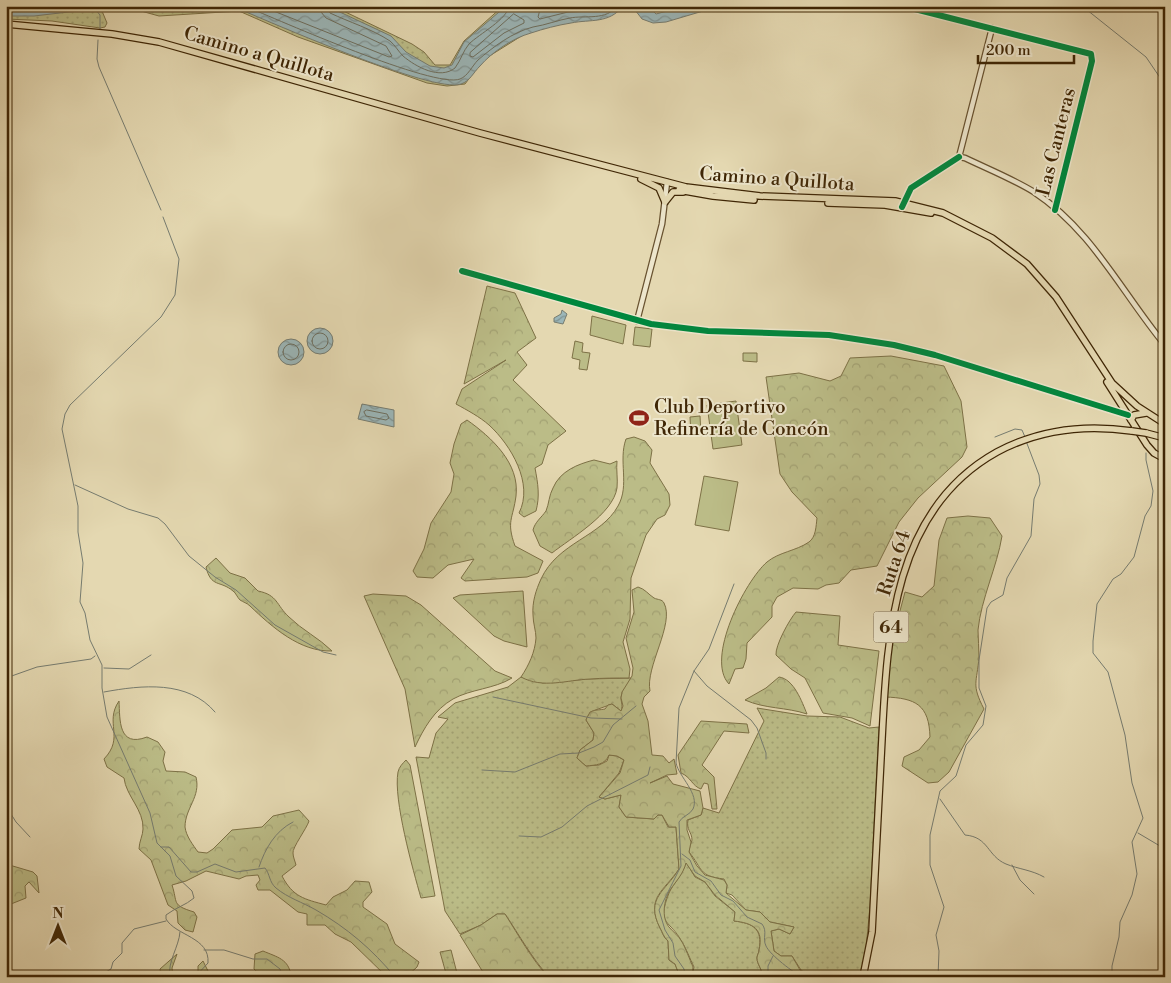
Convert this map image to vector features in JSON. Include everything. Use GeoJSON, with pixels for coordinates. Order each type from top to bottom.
{"type":"FeatureCollection","features":[{"type":"Feature","properties":{"kind":"main road","name":"Camino a Quillota"},"geometry":{"type":"LineString","coordinates":[[6,24],[112,34],[159,42],[641,179],[700,190],[751,196],[902,204],[935,210],[966,224],[1003,245],[1036,273],[1059,301],[1097,363]]}},
{"type":"Feature","properties":{"kind":"main road","name":"Camino a Quillota"},"geometry":{"type":"LineString","coordinates":[[499,138],[667,184],[692,193],[745,199],[902,204]]}},
{"type":"Feature","properties":{"kind":"main road"},"geometry":{"type":"LineString","coordinates":[[641,179],[659,188],[665,202],[673,192],[692,193]]}},
{"type":"Feature","properties":{"kind":"main road"},"geometry":{"type":"LineString","coordinates":[[1097,363],[1118,390],[1146,413],[1165,424]]}},
{"type":"Feature","properties":{"kind":"main road"},"geometry":{"type":"LineString","coordinates":[[1097,363],[1129,418],[1151,450],[1165,459]]}},
{"type":"Feature","properties":{"kind":"main road"},"geometry":{"type":"LineString","coordinates":[[1129,418],[1146,413]]}},
{"type":"Feature","properties":{"kind":"main road","name":"Ruta 64"},"geometry":{"type":"LineString","coordinates":[[863,977],[872,932],[888,646],[902,582],[920,530],[936,505],[956,482],[981,462],[1010,446],[1039,435],[1065,429],[1103,428],[1146,433],[1165,438]]}},
{"type":"Feature","properties":{"kind":"street"},"geometry":{"type":"LineString","coordinates":[[907,7],[992,28],[959,158]]}},
{"type":"Feature","properties":{"kind":"street","name":"Las Canteras"},"geometry":{"type":"LineString","coordinates":[[992,28],[1091,54],[1092,61],[1055,210]]}},
{"type":"Feature","properties":{"kind":"street"},"geometry":{"type":"LineString","coordinates":[[902,204],[913,186],[959,158],[965,158],[1027,188],[1055,210],[1096,250],[1165,346]]}},
{"type":"Feature","properties":{"kind":"street"},"geometry":{"type":"LineString","coordinates":[[637,321],[662,224],[667,184]]}},
{"type":"Feature","properties":{"kind":"street"},"geometry":{"type":"LineString","coordinates":[[462,271],[637,321],[708,330],[829,335],[894,345],[935,355],[1129,418]]}},
{"type":"Feature","properties":{"kind":"green space"},"geometry":{"type":"Polygon","coordinates":[[[6,6],[333,6],[412,44],[424,52],[435,65],[450,65],[464,41],[503,6],[518,6],[523,35],[483,60],[465,84],[447,86],[427,83],[298,37],[239,11],[159,16],[130,8],[104,8],[102,11],[107,23],[105,27],[100,28],[52,21],[6,19],[6,6]]]}},
{"type":"Feature","properties":{"kind":"green space"},"geometry":{"type":"Polygon","coordinates":[[[487,286],[515,293],[536,338],[517,352],[527,365],[513,380],[566,431],[548,445],[542,464],[535,468],[538,490],[536,511],[524,517],[519,513],[523,502],[522,478],[512,454],[489,425],[478,416],[456,404],[462,389],[506,360],[464,384],[487,286]]]}},
{"type":"Feature","properties":{"kind":"green space"},"geometry":{"type":"Polygon","coordinates":[[[592,316],[626,325],[623,344],[590,335],[592,316]]]}},
{"type":"Feature","properties":{"kind":"green space"},"geometry":{"type":"Polygon","coordinates":[[[635,327],[652,329],[650,347],[633,345],[635,327]]]}},
{"type":"Feature","properties":{"kind":"green space"},"geometry":{"type":"Polygon","coordinates":[[[575,341],[583,343],[582,352],[590,353],[587,370],[579,369],[580,360],[572,358],[575,341]]]}},
{"type":"Feature","properties":{"kind":"green space"},"geometry":{"type":"Polygon","coordinates":[[[743,353],[757,353],[757,362],[743,361],[743,353]]]}},
{"type":"Feature","properties":{"kind":"green space"},"geometry":{"type":"Polygon","coordinates":[[[891,356],[944,366],[961,401],[967,447],[962,457],[918,498],[899,522],[877,566],[851,570],[839,583],[826,585],[818,589],[793,588],[777,597],[772,606],[772,617],[747,643],[746,659],[743,668],[735,669],[729,684],[723,672],[722,657],[725,639],[739,602],[748,586],[767,562],[799,548],[811,540],[817,518],[792,492],[780,474],[766,377],[799,373],[830,381],[841,376],[850,358],[891,356]]]}},
{"type":"Feature","properties":{"kind":"green space"},"geometry":{"type":"Polygon","coordinates":[[[736,401],[742,445],[713,449],[707,405],[736,401]]]}},
{"type":"Feature","properties":{"kind":"green space"},"geometry":{"type":"Polygon","coordinates":[[[700,416],[701,435],[691,436],[690,417],[700,416]]]}},
{"type":"Feature","properties":{"kind":"green space"},"geometry":{"type":"Polygon","coordinates":[[[467,420],[494,443],[509,462],[516,484],[516,496],[511,520],[512,538],[515,546],[543,561],[538,573],[527,577],[465,581],[461,578],[474,559],[448,565],[433,578],[417,577],[413,571],[424,549],[431,523],[451,492],[454,474],[450,463],[454,444],[461,424],[467,420]]]}},
{"type":"Feature","properties":{"kind":"green space"},"geometry":{"type":"Polygon","coordinates":[[[634,437],[645,441],[652,450],[650,463],[669,494],[670,505],[665,515],[657,519],[646,535],[631,578],[630,619],[623,642],[630,669],[629,678],[555,683],[529,681],[521,677],[529,663],[534,648],[536,638],[533,605],[541,579],[548,567],[558,556],[611,517],[618,506],[623,490],[623,456],[626,439],[634,437]]]}},
{"type":"Feature","properties":{"kind":"green space"},"geometry":{"type":"Polygon","coordinates":[[[594,460],[610,464],[617,461],[617,488],[614,498],[590,525],[552,553],[540,546],[533,530],[534,527],[546,511],[552,491],[560,477],[576,466],[594,460]]]}},
{"type":"Feature","properties":{"kind":"green space"},"geometry":{"type":"Polygon","coordinates":[[[704,476],[738,482],[729,531],[695,525],[704,476]]]}},
{"type":"Feature","properties":{"kind":"green space"},"geometry":{"type":"Polygon","coordinates":[[[968,516],[990,518],[1002,536],[982,607],[978,630],[979,657],[976,688],[984,709],[949,772],[938,782],[928,783],[902,766],[904,757],[919,750],[930,737],[927,717],[919,705],[905,699],[885,697],[892,641],[905,592],[922,597],[934,586],[939,540],[947,518],[968,516]]]}},
{"type":"Feature","properties":{"kind":"green space"},"geometry":{"type":"Polygon","coordinates":[[[216,558],[230,573],[245,578],[258,591],[273,598],[294,622],[332,651],[309,647],[287,637],[249,605],[240,600],[233,591],[213,581],[206,567],[216,558]]]}},
{"type":"Feature","properties":{"kind":"green space"},"geometry":{"type":"Polygon","coordinates":[[[638,587],[662,601],[666,612],[666,622],[652,670],[650,691],[644,697],[642,704],[648,721],[652,755],[663,756],[669,763],[674,759],[677,774],[667,775],[650,783],[667,776],[673,784],[700,791],[703,808],[701,815],[687,820],[687,830],[691,842],[689,852],[697,866],[705,875],[724,880],[727,885],[726,893],[746,910],[760,912],[770,922],[794,927],[790,934],[779,929],[771,931],[774,951],[781,956],[792,956],[800,970],[810,977],[781,975],[762,977],[757,958],[760,937],[756,928],[747,923],[734,921],[735,912],[715,895],[705,882],[695,876],[686,863],[668,894],[664,909],[666,923],[681,940],[693,967],[692,977],[680,977],[675,964],[669,960],[668,941],[660,928],[655,909],[659,896],[679,869],[676,827],[669,827],[662,815],[658,815],[654,819],[626,817],[619,807],[621,795],[605,799],[599,797],[620,773],[624,760],[617,756],[609,755],[603,763],[586,766],[577,758],[580,750],[593,740],[594,733],[586,720],[590,714],[594,711],[605,709],[608,705],[612,704],[621,711],[623,706],[622,692],[632,676],[633,668],[626,638],[634,612],[632,590],[638,587]]]}},
{"type":"Feature","properties":{"kind":"green space"},"geometry":{"type":"Polygon","coordinates":[[[523,591],[527,647],[504,641],[494,636],[453,598],[460,595],[523,591]]]}},
{"type":"Feature","properties":{"kind":"green space"},"geometry":{"type":"Polygon","coordinates":[[[373,594],[406,596],[421,605],[495,671],[512,678],[498,685],[467,693],[446,703],[430,720],[415,747],[405,689],[364,596],[373,594]]]}},
{"type":"Feature","properties":{"kind":"green space"},"geometry":{"type":"Polygon","coordinates":[[[796,612],[840,616],[838,645],[879,651],[870,726],[852,718],[823,713],[805,678],[791,669],[776,655],[783,633],[796,612]]]}},
{"type":"Feature","properties":{"kind":"green space"},"geometry":{"type":"Polygon","coordinates":[[[521,677],[543,683],[631,678],[621,696],[621,711],[612,704],[590,712],[586,720],[594,733],[593,740],[580,750],[577,758],[586,766],[599,765],[607,761],[609,755],[617,756],[624,760],[619,773],[599,797],[605,799],[621,795],[619,807],[626,817],[654,819],[658,815],[662,815],[668,827],[676,827],[679,869],[658,895],[655,909],[660,928],[668,941],[669,960],[675,964],[680,977],[549,977],[531,954],[505,914],[497,914],[481,925],[460,934],[445,911],[416,757],[429,758],[436,733],[448,719],[438,717],[455,703],[508,687],[521,677]]]}},
{"type":"Feature","properties":{"kind":"green space"},"geometry":{"type":"Polygon","coordinates":[[[779,677],[793,686],[807,714],[760,705],[745,700],[766,688],[779,677]]]}},
{"type":"Feature","properties":{"kind":"green space"},"geometry":{"type":"Polygon","coordinates":[[[119,701],[121,724],[126,735],[131,739],[147,737],[158,742],[165,752],[163,761],[166,771],[185,772],[196,777],[195,797],[187,814],[185,827],[188,837],[198,852],[207,853],[232,830],[262,827],[273,816],[299,810],[309,821],[293,850],[296,865],[282,876],[290,889],[311,901],[326,905],[333,897],[347,890],[355,881],[369,882],[372,892],[363,902],[363,907],[387,924],[395,944],[419,962],[417,967],[406,977],[387,977],[351,942],[335,934],[325,925],[307,925],[307,914],[298,912],[270,890],[258,890],[256,885],[260,880],[258,875],[239,879],[206,871],[186,881],[172,885],[177,903],[194,912],[197,917],[193,932],[185,930],[178,923],[177,911],[168,905],[151,860],[139,849],[143,822],[125,785],[124,778],[107,767],[104,759],[113,744],[113,716],[119,701]]]}},
{"type":"Feature","properties":{"kind":"green space"},"geometry":{"type":"Polygon","coordinates":[[[757,708],[807,716],[840,717],[869,728],[879,727],[870,906],[865,959],[858,977],[811,977],[801,970],[792,956],[781,956],[774,951],[771,931],[779,929],[790,934],[794,927],[770,922],[760,912],[746,910],[732,895],[726,893],[727,885],[724,879],[705,874],[689,852],[692,840],[688,820],[701,815],[703,808],[719,813],[764,721],[757,708]]]}},
{"type":"Feature","properties":{"kind":"green space"},"geometry":{"type":"Polygon","coordinates":[[[701,721],[747,724],[749,733],[724,731],[702,765],[714,777],[717,809],[712,809],[708,784],[704,783],[701,789],[681,773],[678,755],[701,721]]]}},
{"type":"Feature","properties":{"kind":"green space"},"geometry":{"type":"Polygon","coordinates":[[[406,760],[410,765],[435,896],[421,898],[405,835],[397,784],[399,770],[406,760]]]}},
{"type":"Feature","properties":{"kind":"green space"},"geometry":{"type":"Polygon","coordinates":[[[686,862],[695,877],[705,882],[715,896],[735,912],[734,921],[746,923],[758,932],[760,943],[757,958],[761,977],[692,977],[694,967],[685,947],[664,917],[665,904],[669,893],[683,871],[686,862]]]}},
{"type":"Feature","properties":{"kind":"green space"},"geometry":{"type":"Polygon","coordinates":[[[6,864],[33,872],[37,876],[39,893],[29,882],[25,886],[26,898],[6,906],[6,864]]]}},
{"type":"Feature","properties":{"kind":"green space"},"geometry":{"type":"Polygon","coordinates":[[[497,914],[505,914],[531,955],[548,977],[486,977],[460,935],[481,925],[497,914]]]}},
{"type":"Feature","properties":{"kind":"green space"},"geometry":{"type":"Polygon","coordinates":[[[451,950],[458,977],[447,977],[440,952],[451,950]]]}},
{"type":"Feature","properties":{"kind":"green space"},"geometry":{"type":"Polygon","coordinates":[[[263,951],[285,962],[291,976],[260,975],[254,969],[255,954],[263,951]]]}},
{"type":"Feature","properties":{"kind":"green space"},"geometry":{"type":"Polygon","coordinates":[[[177,954],[172,968],[173,977],[161,977],[160,969],[177,954]]]}},
{"type":"Feature","properties":{"kind":"green space"},"geometry":{"type":"Polygon","coordinates":[[[203,961],[211,977],[198,977],[198,966],[203,961]]]}},
{"type":"Feature","properties":{"kind":"water"},"geometry":{"type":"Polygon","coordinates":[[[6,6],[120,6],[34,16],[6,16],[6,6]]]}},
{"type":"Feature","properties":{"kind":"water"},"geometry":{"type":"Polygon","coordinates":[[[232,6],[327,6],[391,36],[406,52],[430,66],[444,68],[452,65],[464,42],[506,6],[525,6],[528,9],[539,6],[623,6],[618,12],[606,18],[556,26],[517,38],[490,56],[464,83],[445,84],[386,68],[232,6]]]}},
{"type":"Feature","properties":{"kind":"water"},"geometry":{"type":"Polygon","coordinates":[[[628,6],[656,6],[652,10],[656,14],[686,6],[720,6],[666,22],[653,23],[642,19],[635,10],[628,6]]]}},
{"type":"Feature","properties":{"kind":"water"},"geometry":{"type":"Polygon","coordinates":[[[562,310],[567,314],[563,324],[554,322],[554,318],[561,314],[562,310]]]}},
{"type":"Feature","properties":{"kind":"water"},"geometry":{"type":"Polygon","coordinates":[[[320,328],[330,331],[333,341],[330,351],[320,354],[310,351],[307,341],[310,331],[320,328]]]}},
{"type":"Feature","properties":{"kind":"water"},"geometry":{"type":"Polygon","coordinates":[[[291,339],[300,343],[304,352],[300,361],[291,365],[282,361],[278,352],[282,343],[291,339]]]}},
{"type":"Feature","properties":{"kind":"water"},"geometry":{"type":"Polygon","coordinates":[[[362,404],[394,410],[394,427],[358,419],[362,404]]]}},
{"type":"Feature","properties":{"kind":"waterway"},"geometry":{"type":"LineString","coordinates":[[1082,6],[1146,57],[1165,85]]}},
{"type":"Feature","properties":{"kind":"waterway"},"geometry":{"type":"LineString","coordinates":[[95,9],[100,15],[100,29]]}},
{"type":"Feature","properties":{"kind":"waterway"},"geometry":{"type":"LineString","coordinates":[[98,40],[97,59],[99,67],[161,210]]}},
{"type":"Feature","properties":{"kind":"waterway"},"geometry":{"type":"LineString","coordinates":[[163,217],[179,259],[175,295],[161,317],[70,405],[65,414],[62,429],[78,506],[78,532],[83,563],[80,602],[85,613],[90,640],[102,665],[102,688],[107,717],[150,813],[157,843],[170,856],[176,876],[192,891],[194,898],[166,915],[166,919],[171,925],[204,948],[208,963],[195,977]]}},
{"type":"Feature","properties":{"kind":"waterway"},"geometry":{"type":"LineString","coordinates":[[995,437],[1015,429],[1022,430],[1025,437]]}},
{"type":"Feature","properties":{"kind":"waterway"},"geometry":{"type":"LineString","coordinates":[[938,977],[939,951],[936,935],[944,907],[930,865],[930,835],[940,791],[956,776],[966,745],[983,725],[986,706],[979,688],[979,660],[987,608],[991,602],[1003,595],[1007,578],[1031,536],[1034,499],[1040,484],[1039,475],[1026,441]]}},
{"type":"Feature","properties":{"kind":"waterway"},"geometry":{"type":"LineString","coordinates":[[1112,977],[1112,966],[1119,937],[1120,922],[1132,895],[1137,874],[1132,842],[1143,818],[1132,783],[1125,735],[1108,672],[1093,653],[1093,641],[1097,604],[1113,579],[1121,574],[1134,557],[1145,516],[1151,506],[1153,491],[1146,453]]}},
{"type":"Feature","properties":{"kind":"waterway"},"geometry":{"type":"LineString","coordinates":[[75,485],[128,509],[158,518],[165,524],[189,556],[215,577],[236,590],[275,625],[323,652],[336,655]]}},
{"type":"Feature","properties":{"kind":"waterway"},"geometry":{"type":"LineString","coordinates":[[685,977],[684,969],[675,956],[673,943],[665,930],[659,910],[681,866],[679,822],[692,811],[694,803],[694,797],[676,763],[679,708],[694,671],[709,649],[734,584]]}},
{"type":"Feature","properties":{"kind":"waterway"},"geometry":{"type":"LineString","coordinates":[[104,668],[129,669],[151,655]]}},
{"type":"Feature","properties":{"kind":"waterway"},"geometry":{"type":"LineString","coordinates":[[6,678],[37,667],[91,659],[95,656]]}},
{"type":"Feature","properties":{"kind":"waterway"},"geometry":{"type":"LineString","coordinates":[[694,671],[707,686],[751,720],[757,728],[766,753],[766,759]]}},
{"type":"Feature","properties":{"kind":"waterway"},"geometry":{"type":"LineString","coordinates":[[104,692],[164,687],[192,694],[215,712]]}},
{"type":"Feature","properties":{"kind":"waterway"},"geometry":{"type":"LineString","coordinates":[[493,697],[591,718],[622,719]]}},
{"type":"Feature","properties":{"kind":"waterway"},"geometry":{"type":"LineString","coordinates":[[482,770],[515,772],[560,754],[579,753],[594,747],[603,742],[613,725],[636,706]]}},
{"type":"Feature","properties":{"kind":"waterway"},"geometry":{"type":"LineString","coordinates":[[519,836],[541,837],[562,827],[587,806],[648,775],[650,767]]}},
{"type":"Feature","properties":{"kind":"waterway"},"geometry":{"type":"LineString","coordinates":[[940,799],[965,835],[979,839],[1000,861],[1044,877]]}},
{"type":"Feature","properties":{"kind":"waterway"},"geometry":{"type":"LineString","coordinates":[[6,806],[16,822],[30,837]]}},
{"type":"Feature","properties":{"kind":"waterway"},"geometry":{"type":"LineString","coordinates":[[259,867],[264,854],[276,835],[293,822]]}},
{"type":"Feature","properties":{"kind":"waterway"},"geometry":{"type":"LineString","coordinates":[[1138,833],[1165,849]]}},
{"type":"Feature","properties":{"kind":"waterway"},"geometry":{"type":"LineString","coordinates":[[161,847],[169,847],[191,872],[197,872],[215,864],[236,872],[265,868],[276,888],[316,910],[349,932],[368,948],[395,977]]}},
{"type":"Feature","properties":{"kind":"waterway"},"geometry":{"type":"LineString","coordinates":[[682,854],[690,860],[695,872],[711,881],[721,895],[733,901],[747,917],[762,924],[765,930],[765,943],[768,950],[802,977]]}},
{"type":"Feature","properties":{"kind":"waterway"},"geometry":{"type":"LineString","coordinates":[[1012,865],[1020,880],[1034,894]]}},
{"type":"Feature","properties":{"kind":"waterway"},"geometry":{"type":"LineString","coordinates":[[97,977],[111,969],[113,962],[122,953],[122,943],[134,929],[166,921]]}},
{"type":"Feature","properties":{"kind":"waterway"},"geometry":{"type":"LineString","coordinates":[[170,977],[170,966],[180,932]]}},
{"type":"Feature","properties":{"kind":"waterway"},"geometry":{"type":"LineString","coordinates":[[204,950],[224,950],[253,959],[267,959],[280,969],[283,977]]}},
{"type":"Feature","properties":{"kind":"waterway"},"geometry":{"type":"LineString","coordinates":[[768,977],[768,966],[773,956]]}},
{"type":"Feature","properties":{"kind":"waterway"},"geometry":{"type":"LineString","coordinates":[[1112,974],[1119,977]]}},
{"type":"Feature","properties":{"kind":"cycle path"},"geometry":{"type":"LineString","coordinates":[[907,7],[1091,54],[1092,61],[1055,210]]}},
{"type":"Feature","properties":{"kind":"cycle path"},"geometry":{"type":"LineString","coordinates":[[902,207],[911,188],[959,157]]}},
{"type":"Feature","properties":{"kind":"cycle path"},"geometry":{"type":"LineString","coordinates":[[462,271],[651,324],[708,331],[829,335],[894,345],[935,355],[1128,415]]}},
{"type":"Feature","properties":{"kind":"place","name":"Club Deportivo Refinería de Concón"},"geometry":{"type":"Point","coordinates":[639,418]}}]}
